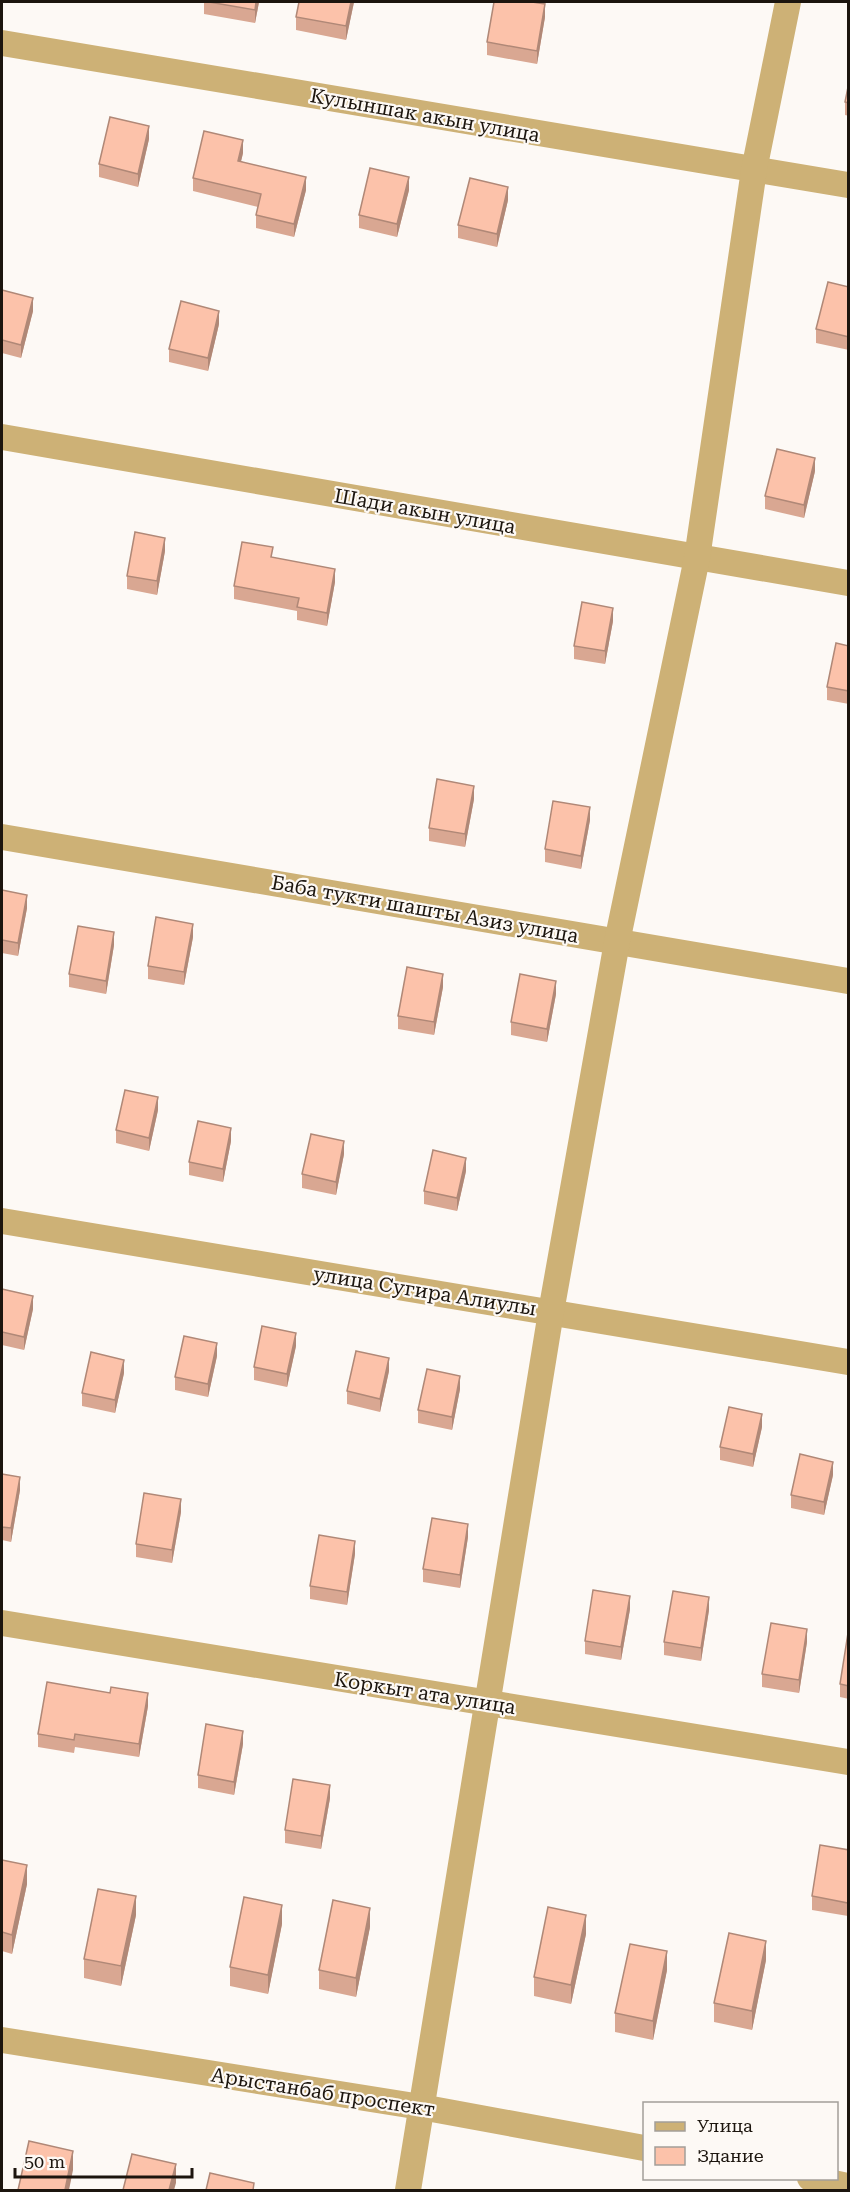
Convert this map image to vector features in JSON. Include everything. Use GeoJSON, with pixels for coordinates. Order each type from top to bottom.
{"type":"FeatureCollection","features":[{"type":"Feature","properties":{"kind":"street"},"geometry":{"type":"LineString","coordinates":[[408,2190],[551,1312],[617,942],[697,558],[754,170],[788,2]]}},
{"type":"Feature","properties":{"kind":"street","name":"Кулыншак акын улица"},"geometry":{"type":"LineString","coordinates":[[2,43],[849,185]]}},
{"type":"Feature","properties":{"kind":"street","name":"Шади акын улица"},"geometry":{"type":"LineString","coordinates":[[2,437],[849,583]]}},
{"type":"Feature","properties":{"kind":"street","name":"Баба тукти шашты Азиз улица"},"geometry":{"type":"LineString","coordinates":[[2,837],[849,981]]}},
{"type":"Feature","properties":{"kind":"street","name":"улица Сугира Алиулы"},"geometry":{"type":"LineString","coordinates":[[2,1221],[849,1362]]}},
{"type":"Feature","properties":{"kind":"street","name":"Коркыт ата улица"},"geometry":{"type":"LineString","coordinates":[[2,1623],[849,1762]]}},
{"type":"Feature","properties":{"kind":"street","name":"Арыстанбаб проспект"},"geometry":{"type":"LineString","coordinates":[[2,2040],[421,2107],[643,2148]]}},
{"type":"Feature","properties":{"kind":"street"},"geometry":{"type":"LineString","coordinates":[[820,2180],[849,2186]]}},
{"type":"Feature","properties":{"kind":"building"},"geometry":{"type":"Polygon","coordinates":[[[209,2],[256,2],[255,10],[209,2]]]}},
{"type":"Feature","properties":{"kind":"building"},"geometry":{"type":"Polygon","coordinates":[[[299,2],[351,2],[346,26],[296,17],[299,2]]]}},
{"type":"Feature","properties":{"kind":"building"},"geometry":{"type":"Polygon","coordinates":[[[494,2],[545,4],[537,51],[487,42],[494,2]]]}},
{"type":"Feature","properties":{"kind":"building"},"geometry":{"type":"Polygon","coordinates":[[[849,82],[849,103],[845,102],[849,82]]]}},
{"type":"Feature","properties":{"kind":"building"},"geometry":{"type":"Polygon","coordinates":[[[110,117],[149,126],[138,174],[99,164],[110,117]]]}},
{"type":"Feature","properties":{"kind":"building"},"geometry":{"type":"Polygon","coordinates":[[[204,131],[243,140],[238,161],[306,177],[294,224],[256,215],[261,194],[193,178],[204,131]]]}},
{"type":"Feature","properties":{"kind":"building"},"geometry":{"type":"Polygon","coordinates":[[[370,168],[409,177],[397,224],[359,215],[370,168]]]}},
{"type":"Feature","properties":{"kind":"building"},"geometry":{"type":"Polygon","coordinates":[[[470,178],[508,187],[497,234],[458,225],[470,178]]]}},
{"type":"Feature","properties":{"kind":"building"},"geometry":{"type":"Polygon","coordinates":[[[828,282],[849,287],[849,337],[816,329],[828,282]]]}},
{"type":"Feature","properties":{"kind":"building"},"geometry":{"type":"Polygon","coordinates":[[[2,290],[33,298],[21,345],[2,340],[2,290]]]}},
{"type":"Feature","properties":{"kind":"building"},"geometry":{"type":"Polygon","coordinates":[[[181,301],[219,311],[208,358],[169,349],[181,301]]]}},
{"type":"Feature","properties":{"kind":"building"},"geometry":{"type":"Polygon","coordinates":[[[777,449],[815,458],[804,505],[765,496],[777,449]]]}},
{"type":"Feature","properties":{"kind":"building"},"geometry":{"type":"Polygon","coordinates":[[[135,532],[165,538],[157,581],[127,576],[135,532]]]}},
{"type":"Feature","properties":{"kind":"building"},"geometry":{"type":"Polygon","coordinates":[[[242,542],[273,547],[271,557],[335,569],[327,613],[297,607],[299,598],[234,586],[242,542]]]}},
{"type":"Feature","properties":{"kind":"building"},"geometry":{"type":"Polygon","coordinates":[[[582,602],[613,608],[605,651],[574,646],[582,602]]]}},
{"type":"Feature","properties":{"kind":"building"},"geometry":{"type":"Polygon","coordinates":[[[836,643],[849,646],[849,691],[827,687],[836,643]]]}},
{"type":"Feature","properties":{"kind":"building"},"geometry":{"type":"Polygon","coordinates":[[[437,779],[474,786],[465,834],[429,828],[437,779]]]}},
{"type":"Feature","properties":{"kind":"building"},"geometry":{"type":"Polygon","coordinates":[[[553,801],[590,807],[581,856],[545,849],[553,801]]]}},
{"type":"Feature","properties":{"kind":"building"},"geometry":{"type":"Polygon","coordinates":[[[2,890],[27,895],[18,943],[2,940],[2,890]]]}},
{"type":"Feature","properties":{"kind":"building"},"geometry":{"type":"Polygon","coordinates":[[[156,917],[193,924],[184,972],[148,966],[156,917]]]}},
{"type":"Feature","properties":{"kind":"building"},"geometry":{"type":"Polygon","coordinates":[[[78,926],[114,932],[106,981],[69,974],[78,926]]]}},
{"type":"Feature","properties":{"kind":"building"},"geometry":{"type":"Polygon","coordinates":[[[407,967],[443,974],[434,1022],[398,1016],[407,967]]]}},
{"type":"Feature","properties":{"kind":"building"},"geometry":{"type":"Polygon","coordinates":[[[520,974],[556,981],[547,1029],[511,1022],[520,974]]]}},
{"type":"Feature","properties":{"kind":"building"},"geometry":{"type":"Polygon","coordinates":[[[125,1090],[158,1097],[149,1138],[116,1130],[125,1090]]]}},
{"type":"Feature","properties":{"kind":"building"},"geometry":{"type":"Polygon","coordinates":[[[198,1121],[231,1128],[223,1169],[189,1162],[198,1121]]]}},
{"type":"Feature","properties":{"kind":"building"},"geometry":{"type":"Polygon","coordinates":[[[311,1134],[344,1141],[336,1182],[302,1174],[311,1134]]]}},
{"type":"Feature","properties":{"kind":"building"},"geometry":{"type":"Polygon","coordinates":[[[433,1150],[466,1158],[457,1198],[424,1191],[433,1150]]]}},
{"type":"Feature","properties":{"kind":"building"},"geometry":{"type":"Polygon","coordinates":[[[2,1289],[33,1296],[24,1337],[2,1332],[2,1289]]]}},
{"type":"Feature","properties":{"kind":"building"},"geometry":{"type":"Polygon","coordinates":[[[262,1326],[296,1333],[287,1374],[254,1367],[262,1326]]]}},
{"type":"Feature","properties":{"kind":"building"},"geometry":{"type":"Polygon","coordinates":[[[184,1336],[217,1343],[208,1384],[175,1377],[184,1336]]]}},
{"type":"Feature","properties":{"kind":"building"},"geometry":{"type":"Polygon","coordinates":[[[356,1351],[389,1358],[380,1399],[347,1391],[356,1351]]]}},
{"type":"Feature","properties":{"kind":"building"},"geometry":{"type":"Polygon","coordinates":[[[91,1352],[124,1360],[115,1400],[82,1393],[91,1352]]]}},
{"type":"Feature","properties":{"kind":"building"},"geometry":{"type":"Polygon","coordinates":[[[427,1369],[460,1376],[452,1417],[418,1410],[427,1369]]]}},
{"type":"Feature","properties":{"kind":"building"},"geometry":{"type":"Polygon","coordinates":[[[729,1407],[762,1414],[753,1454],[720,1447],[729,1407]]]}},
{"type":"Feature","properties":{"kind":"building"},"geometry":{"type":"Polygon","coordinates":[[[800,1454],[833,1462],[824,1502],[791,1495],[800,1454]]]}},
{"type":"Feature","properties":{"kind":"building"},"geometry":{"type":"Polygon","coordinates":[[[2,1474],[20,1477],[11,1528],[2,1527],[2,1474]]]}},
{"type":"Feature","properties":{"kind":"building"},"geometry":{"type":"Polygon","coordinates":[[[144,1493],[181,1499],[172,1550],[136,1544],[144,1493]]]}},
{"type":"Feature","properties":{"kind":"building"},"geometry":{"type":"Polygon","coordinates":[[[432,1518],[468,1524],[460,1575],[423,1569],[432,1518]]]}},
{"type":"Feature","properties":{"kind":"building"},"geometry":{"type":"Polygon","coordinates":[[[319,1535],[355,1541],[347,1592],[310,1586],[319,1535]]]}},
{"type":"Feature","properties":{"kind":"building"},"geometry":{"type":"Polygon","coordinates":[[[593,1590],[630,1596],[621,1647],[585,1641],[593,1590]]]}},
{"type":"Feature","properties":{"kind":"building"},"geometry":{"type":"Polygon","coordinates":[[[673,1591],[709,1597],[701,1648],[664,1642],[673,1591]]]}},
{"type":"Feature","properties":{"kind":"building"},"geometry":{"type":"Polygon","coordinates":[[[771,1623],[807,1629],[799,1680],[762,1674],[771,1623]]]}},
{"type":"Feature","properties":{"kind":"building"},"geometry":{"type":"Polygon","coordinates":[[[849,1633],[849,1686],[840,1684],[849,1633]]]}},
{"type":"Feature","properties":{"kind":"building"},"geometry":{"type":"Polygon","coordinates":[[[47,1682],[110,1693],[111,1687],[148,1693],[139,1744],[75,1734],[74,1740],[38,1734],[47,1682]]]}},
{"type":"Feature","properties":{"kind":"building"},"geometry":{"type":"Polygon","coordinates":[[[206,1724],[243,1731],[234,1782],[198,1775],[206,1724]]]}},
{"type":"Feature","properties":{"kind":"building"},"geometry":{"type":"Polygon","coordinates":[[[293,1779],[330,1785],[321,1836],[285,1830],[293,1779]]]}},
{"type":"Feature","properties":{"kind":"building"},"geometry":{"type":"Polygon","coordinates":[[[820,1845],[849,1850],[848,1903],[812,1896],[820,1845]]]}},
{"type":"Feature","properties":{"kind":"building"},"geometry":{"type":"Polygon","coordinates":[[[2,1860],[27,1865],[12,1935],[2,1932],[2,1860]]]}},
{"type":"Feature","properties":{"kind":"building"},"geometry":{"type":"Polygon","coordinates":[[[98,1889],[136,1896],[121,1966],[84,1959],[98,1889]]]}},
{"type":"Feature","properties":{"kind":"building"},"geometry":{"type":"Polygon","coordinates":[[[244,1897],[282,1905],[268,1975],[230,1967],[244,1897]]]}},
{"type":"Feature","properties":{"kind":"building"},"geometry":{"type":"Polygon","coordinates":[[[333,1900],[370,1908],[356,1978],[319,1970],[333,1900]]]}},
{"type":"Feature","properties":{"kind":"building"},"geometry":{"type":"Polygon","coordinates":[[[548,1907],[586,1915],[571,1985],[534,1977],[548,1907]]]}},
{"type":"Feature","properties":{"kind":"building"},"geometry":{"type":"Polygon","coordinates":[[[729,1933],[766,1941],[752,2011],[714,2003],[729,1933]]]}},
{"type":"Feature","properties":{"kind":"building"},"geometry":{"type":"Polygon","coordinates":[[[630,1944],[667,1951],[653,2021],[615,2013],[630,1944]]]}},
{"type":"Feature","properties":{"kind":"building"},"geometry":{"type":"Polygon","coordinates":[[[29,2141],[73,2151],[65,2190],[18,2190],[29,2141]]]}},
{"type":"Feature","properties":{"kind":"building"},"geometry":{"type":"Polygon","coordinates":[[[132,2154],[176,2164],[169,2190],[123,2190],[132,2154]]]}},
{"type":"Feature","properties":{"kind":"building"},"geometry":{"type":"Polygon","coordinates":[[[210,2173],[254,2183],[253,2190],[206,2190],[210,2173]]]}}]}
